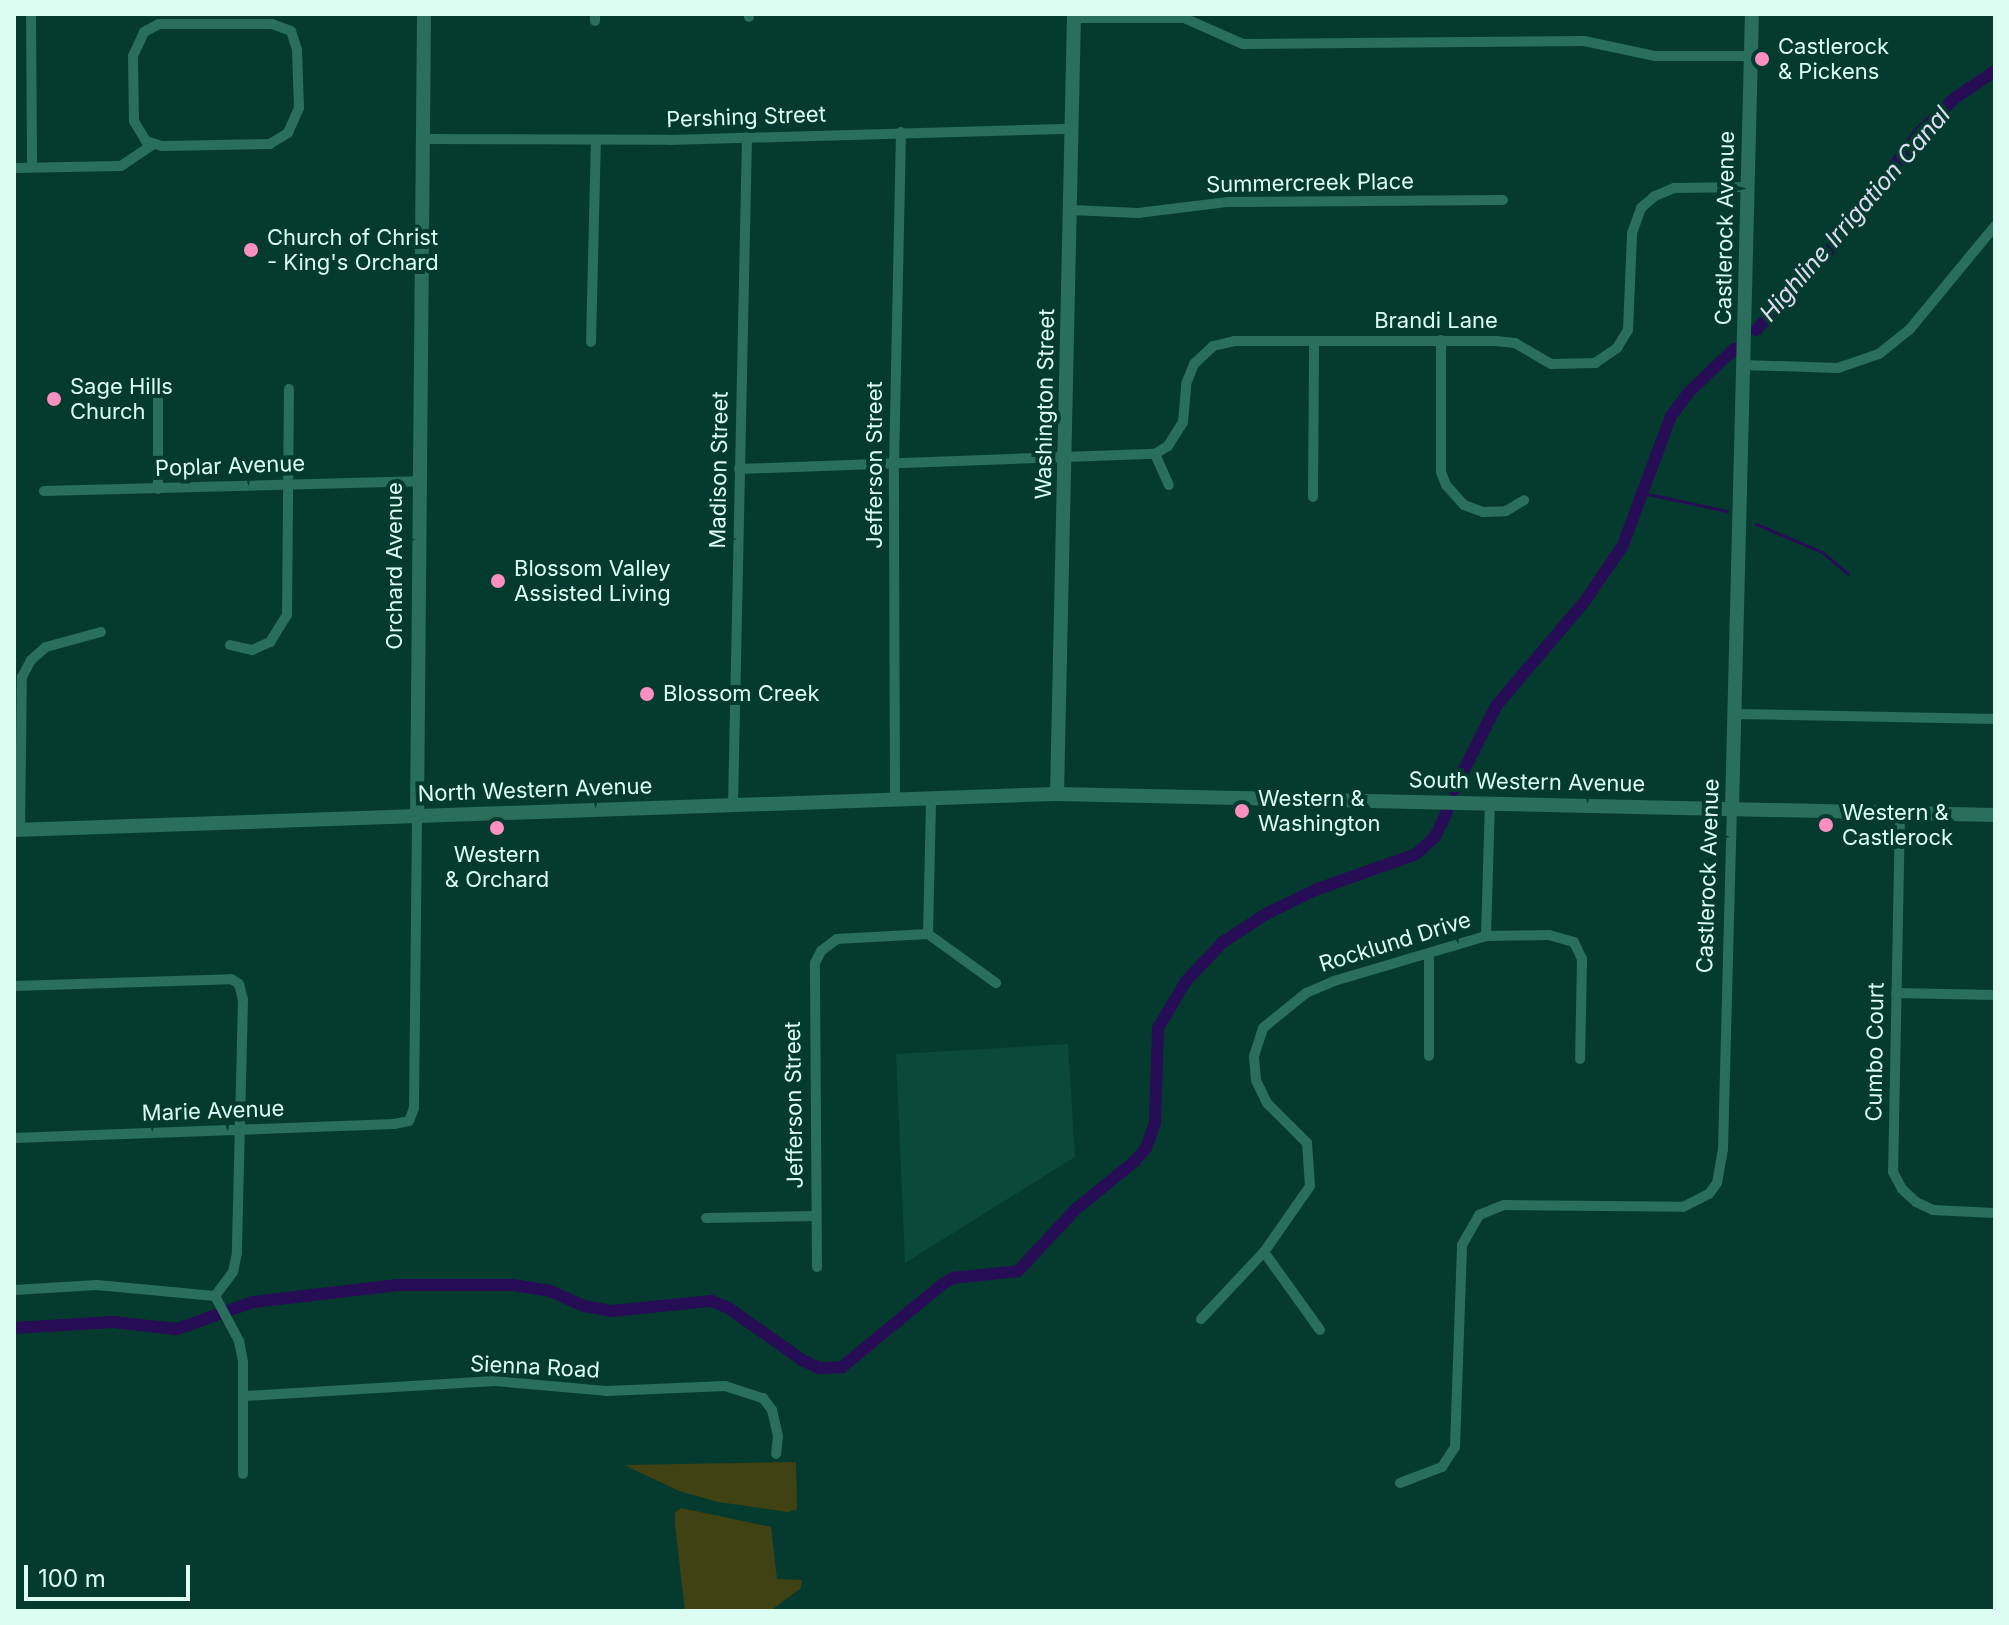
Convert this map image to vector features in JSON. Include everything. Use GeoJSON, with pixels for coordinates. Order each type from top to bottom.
{"type":"FeatureCollection","features":[{"type":"Feature","properties":{"kind":"street"},"geometry":{"type":"LineString","coordinates":[[31,14],[32,167]]}},
{"type":"Feature","properties":{"kind":"street","name":"Orchard Avenue"},"geometry":{"type":"LineString","coordinates":[[412,1117],[424,14]]}},
{"type":"Feature","properties":{"kind":"street","name":"Castlerock Avenue"},"geometry":{"type":"LineString","coordinates":[[1400,1483],[1442,1467],[1455,1447],[1462,1245],[1479,1215],[1504,1205],[1683,1207],[1709,1194],[1722,1170],[1752,14]]}},
{"type":"Feature","properties":{"kind":"street"},"geometry":{"type":"LineString","coordinates":[[1074,16],[1184,18],[1228,40],[1252,44],[1584,41],[1655,56],[1751,56]]}},
{"type":"Feature","properties":{"kind":"street","name":"Washington Street"},"geometry":{"type":"LineString","coordinates":[[1057,794],[1074,16]]}},
{"type":"Feature","properties":{"kind":"street"},"geometry":{"type":"LineString","coordinates":[[14,168],[121,166],[152,145],[270,144],[282,139],[291,129],[299,108],[297,50],[291,31],[272,24],[159,24],[149,27],[139,38],[133,56],[134,121],[141,136],[152,145]]}},
{"type":"Feature","properties":{"kind":"street","name":"Pershing Street"},"geometry":{"type":"LineString","coordinates":[[422,139],[596,140],[1072,129]]}},
{"type":"Feature","properties":{"kind":"street","name":"Jefferson Street"},"geometry":{"type":"LineString","coordinates":[[895,799],[894,466],[901,132]]}},
{"type":"Feature","properties":{"kind":"street","name":"Madison Street"},"geometry":{"type":"LineString","coordinates":[[733,805],[747,137]]}},
{"type":"Feature","properties":{"kind":"street"},"geometry":{"type":"LineString","coordinates":[[591,342],[596,140]]}},
{"type":"Feature","properties":{"kind":"street","name":"Brandi Lane"},"geometry":{"type":"LineString","coordinates":[[1155,454],[1168,446],[1183,422],[1191,370],[1209,348],[1234,341],[1509,342],[1551,364],[1586,365],[1603,359],[1623,340],[1630,320],[1632,233],[1641,208],[1655,196],[1674,188],[1748,187]]}},
{"type":"Feature","properties":{"kind":"street","name":"Summercreek Place"},"geometry":{"type":"LineString","coordinates":[[1070,210],[1138,213],[1228,202],[1503,200]]}},
{"type":"Feature","properties":{"kind":"street"},"geometry":{"type":"LineString","coordinates":[[1743,365],[1838,368],[1879,354],[1910,329],[1995,226]]}},
{"type":"Feature","properties":{"kind":"street"},"geometry":{"type":"LineString","coordinates":[[1441,340],[1441,472],[1446,485],[1464,505],[1483,512],[1506,511],[1524,500]]}},
{"type":"Feature","properties":{"kind":"street"},"geometry":{"type":"LineString","coordinates":[[1313,497],[1314,342]]}},
{"type":"Feature","properties":{"kind":"street"},"geometry":{"type":"LineString","coordinates":[[230,645],[252,650],[270,642],[284,624],[289,389]]}},
{"type":"Feature","properties":{"kind":"street"},"geometry":{"type":"LineString","coordinates":[[158,393],[158,489]]}},
{"type":"Feature","properties":{"kind":"street"},"geometry":{"type":"LineString","coordinates":[[739,469],[1035,461],[1066,456],[1155,454],[1169,485]]}},
{"type":"Feature","properties":{"kind":"street","name":"Poplar Avenue"},"geometry":{"type":"LineString","coordinates":[[44,491],[418,481]]}},
{"type":"Feature","properties":{"kind":"street"},"geometry":{"type":"LineString","coordinates":[[17,830],[20,688],[26,667],[46,647],[101,632]]}},
{"type":"Feature","properties":{"kind":"street"},"geometry":{"type":"LineString","coordinates":[[1735,714],[1995,719]]}},
{"type":"Feature","properties":{"kind":"street","name":"North Western Avenue"},"geometry":{"type":"LineString","coordinates":[[17,830],[1057,794]]}},
{"type":"Feature","properties":{"kind":"street","name":"South Western Avenue"},"geometry":{"type":"LineString","coordinates":[[1057,794],[1995,815]]}},
{"type":"Feature","properties":{"kind":"street"},"geometry":{"type":"LineString","coordinates":[[931,798],[928,934],[996,983]]}},
{"type":"Feature","properties":{"kind":"street","name":"Rocklund Drive"},"geometry":{"type":"LineString","coordinates":[[1201,1319],[1264,1252],[1305,1197],[1312,1173],[1307,1143],[1259,1091],[1254,1056],[1263,1028],[1306,993],[1334,981],[1486,936],[1490,804]]}},
{"type":"Feature","properties":{"kind":"street","name":"Cumbo Court"},"geometry":{"type":"LineString","coordinates":[[1900,813],[1893,1172],[1902,1189],[1916,1202],[1933,1210],[1995,1213]]}},
{"type":"Feature","properties":{"kind":"street","name":"Jefferson Street"},"geometry":{"type":"LineString","coordinates":[[817,1267],[815,963],[821,951],[837,939],[928,934]]}},
{"type":"Feature","properties":{"kind":"street"},"geometry":{"type":"LineString","coordinates":[[1486,936],[1549,935],[1574,942],[1582,959],[1580,1059]]}},
{"type":"Feature","properties":{"kind":"street"},"geometry":{"type":"LineString","coordinates":[[1429,954],[1429,1056]]}},
{"type":"Feature","properties":{"kind":"street"},"geometry":{"type":"LineString","coordinates":[[14,986],[231,979],[239,984],[243,1000],[239,1236],[233,1272],[215,1296]]}},
{"type":"Feature","properties":{"kind":"street"},"geometry":{"type":"LineString","coordinates":[[1896,993],[1995,995]]}},
{"type":"Feature","properties":{"kind":"street","name":"Marie Avenue"},"geometry":{"type":"LineString","coordinates":[[14,1138],[394,1124],[412,1117]]}},
{"type":"Feature","properties":{"kind":"street"},"geometry":{"type":"LineString","coordinates":[[706,1218],[816,1216]]}},
{"type":"Feature","properties":{"kind":"street"},"geometry":{"type":"LineString","coordinates":[[1264,1252],[1320,1330]]}},
{"type":"Feature","properties":{"kind":"street"},"geometry":{"type":"LineString","coordinates":[[14,1290],[97,1285],[215,1296]]}},
{"type":"Feature","properties":{"kind":"street"},"geometry":{"type":"LineString","coordinates":[[215,1296],[239,1341],[244,1396],[243,1474]]}},
{"type":"Feature","properties":{"kind":"street","name":"Sienna Road"},"geometry":{"type":"LineString","coordinates":[[244,1396],[495,1381],[606,1391],[725,1386],[763,1398],[776,1422],[776,1454]]}},
{"type":"Feature","properties":{"kind":"shaded area"},"geometry":{"type":"Polygon","coordinates":[[[1068,1044],[1075,1157],[905,1263],[896,1054],[1068,1044]]]}},
{"type":"Feature","properties":{"kind":"shaded area"},"geometry":{"type":"Polygon","coordinates":[[[796,1462],[797,1509],[788,1512],[718,1502],[679,1491],[624,1465],[796,1462]]]}},
{"type":"Feature","properties":{"kind":"shaded area"},"geometry":{"type":"Polygon","coordinates":[[[681,1508],[771,1527],[777,1579],[802,1580],[801,1588],[770,1611],[685,1611],[675,1524],[675,1512],[681,1508]]]}},
{"type":"Feature","properties":{"kind":"waterway","name":"Highline Irrigation Canal"},"geometry":{"type":"LineString","coordinates":[[1756,330],[1828,252],[1919,133],[1955,98],[1995,71]]}},
{"type":"Feature","properties":{"kind":"waterway","name":"Highline Irrigation Canal"},"geometry":{"type":"LineString","coordinates":[[1454,790],[1496,706],[1585,601],[1623,545],[1671,416],[1690,391],[1734,349]]}},
{"type":"Feature","properties":{"kind":"waterway"},"geometry":{"type":"LineString","coordinates":[[1643,493],[1727,511]]}},
{"type":"Feature","properties":{"kind":"waterway"},"geometry":{"type":"LineString","coordinates":[[1756,524],[1822,552],[1848,574]]}},
{"type":"Feature","properties":{"kind":"waterway","name":"Highline Irrigation Canal"},"geometry":{"type":"LineString","coordinates":[[14,1328],[113,1322],[177,1329],[253,1302],[398,1285],[513,1285],[550,1291],[584,1306],[612,1311],[711,1301],[727,1307],[802,1360],[819,1368],[842,1367],[953,1278],[1018,1271],[1076,1209],[1135,1161],[1146,1148],[1155,1123],[1158,1028],[1186,981],[1223,942],[1266,914],[1315,890],[1416,854],[1435,837],[1447,811]]}},
{"type":"Feature","properties":{"kind":"place","name":"Castlerock & Pickens"},"geometry":{"type":"Point","coordinates":[1762,59]}},
{"type":"Feature","properties":{"kind":"place","name":"Church of Christ - King's Orchard"},"geometry":{"type":"Point","coordinates":[251,250]}},
{"type":"Feature","properties":{"kind":"place","name":"Sage Hills Church"},"geometry":{"type":"Point","coordinates":[54,399]}},
{"type":"Feature","properties":{"kind":"place","name":"Blossom Valley Assisted Living"},"geometry":{"type":"Point","coordinates":[498,581]}},
{"type":"Feature","properties":{"kind":"place","name":"Blossom Creek"},"geometry":{"type":"Point","coordinates":[647,694]}},
{"type":"Feature","properties":{"kind":"place","name":"Western & Washington"},"geometry":{"type":"Point","coordinates":[1242,811]}},
{"type":"Feature","properties":{"kind":"place","name":"Western & Castlerock"},"geometry":{"type":"Point","coordinates":[1826,825]}},
{"type":"Feature","properties":{"kind":"place","name":"Western & Orchard"},"geometry":{"type":"Point","coordinates":[497,828]}}]}
